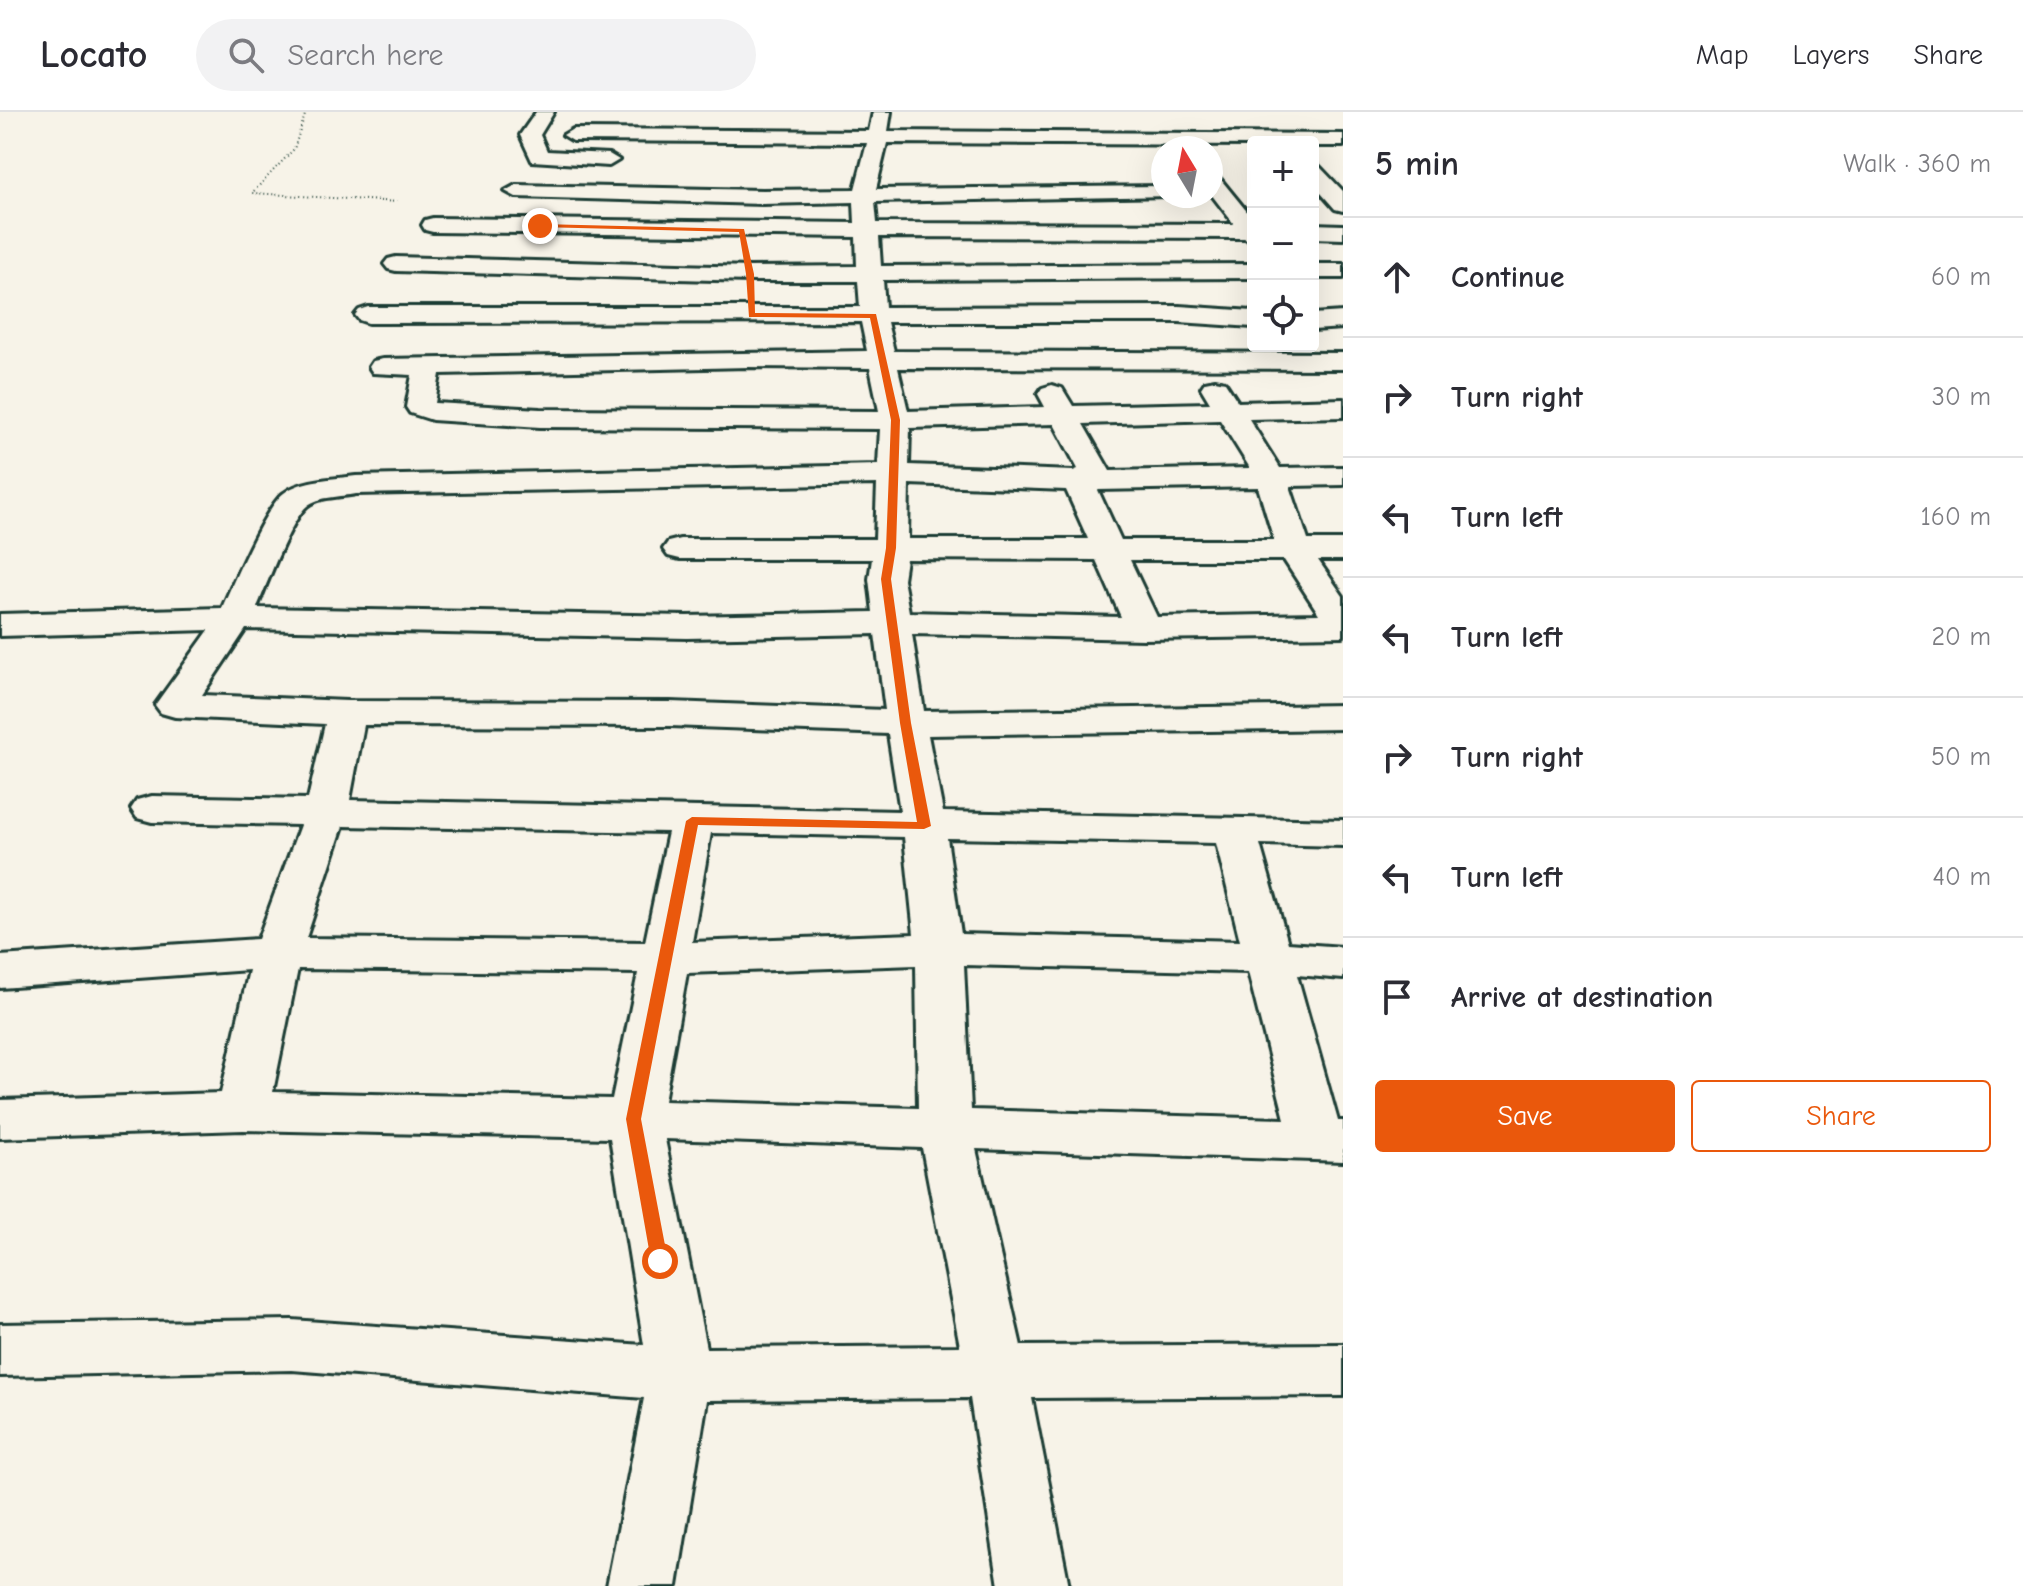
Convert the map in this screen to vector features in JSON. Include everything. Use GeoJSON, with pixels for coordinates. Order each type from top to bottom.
{"type":"FeatureCollection","features":[{"type":"Feature","properties":{"kind":"street"},"geometry":{"type":"LineString","coordinates":[[539,157],[530,135],[545,112]]}},
{"type":"Feature","properties":{"kind":"street"},"geometry":{"type":"LineString","coordinates":[[433,225],[742,230],[754,225],[770,166],[796,112]]}},
{"type":"Feature","properties":{"kind":"street"},"geometry":{"type":"LineString","coordinates":[[1069,112],[1109,193],[1141,230],[1198,359],[1271,478],[1294,549],[1343,624]]}},
{"type":"Feature","properties":{"kind":"street"},"geometry":{"type":"LineString","coordinates":[[1162,114],[1177,136]]}},
{"type":"Feature","properties":{"kind":"street"},"geometry":{"type":"LineString","coordinates":[[539,157],[573,135],[656,116]]}},
{"type":"Feature","properties":{"kind":"street"},"geometry":{"type":"LineString","coordinates":[[1275,122],[1286,136]]}},
{"type":"Feature","properties":{"kind":"street"},"geometry":{"type":"LineString","coordinates":[[742,230],[875,162],[977,125],[1081,138],[1151,142]]}},
{"type":"Feature","properties":{"kind":"street"},"geometry":{"type":"LineString","coordinates":[[977,125],[992,195],[995,229],[1034,361],[1095,472],[1078,481]]}},
{"type":"Feature","properties":{"kind":"street"},"geometry":{"type":"LineString","coordinates":[[573,135],[770,166],[875,162],[995,229],[1247,232]]}},
{"type":"Feature","properties":{"kind":"street"},"geometry":{"type":"LineString","coordinates":[[1319,140],[1343,140]]}},
{"type":"Feature","properties":{"kind":"street"},"geometry":{"type":"LineString","coordinates":[[1223,143],[1247,142]]}},
{"type":"Feature","properties":{"kind":"street"},"geometry":{"type":"LineString","coordinates":[[539,157],[626,161]]}},
{"type":"Feature","properties":{"kind":"street"},"geometry":{"type":"LineString","coordinates":[[875,162],[1006,272],[1247,271]]}},
{"type":"Feature","properties":{"kind":"street"},"geometry":{"type":"LineString","coordinates":[[396,264],[750,274],[875,162]]}},
{"type":"Feature","properties":{"kind":"street"},"geometry":{"type":"LineString","coordinates":[[875,162],[873,316],[895,420],[891,548],[886,579],[924,826],[939,949],[945,1129],[996,1370],[1034,1586]]}},
{"type":"Feature","properties":{"kind":"street"},"geometry":{"type":"LineString","coordinates":[[516,191],[770,166],[875,162],[992,195],[1151,192]]}},
{"type":"Feature","properties":{"kind":"street"},"geometry":{"type":"LineString","coordinates":[[1319,169],[1343,167]]}},
{"type":"Feature","properties":{"kind":"street"},"geometry":{"type":"LineString","coordinates":[[1319,177],[1333,196]]}},
{"type":"Feature","properties":{"kind":"street"},"geometry":{"type":"LineString","coordinates":[[1223,182],[1241,191]]}},
{"type":"Feature","properties":{"kind":"street"},"geometry":{"type":"LineString","coordinates":[[1223,190],[1247,225]]}},
{"type":"Feature","properties":{"kind":"street"},"geometry":{"type":"LineString","coordinates":[[742,230],[750,274],[752,315],[748,359]]}},
{"type":"Feature","properties":{"kind":"street"},"geometry":{"type":"LineString","coordinates":[[1319,231],[1343,232]]}},
{"type":"Feature","properties":{"kind":"street"},"geometry":{"type":"LineString","coordinates":[[1319,271],[1343,271]]}},
{"type":"Feature","properties":{"kind":"street"},"geometry":{"type":"LineString","coordinates":[[368,315],[1179,314],[1247,319]]}},
{"type":"Feature","properties":{"kind":"street"},"geometry":{"type":"LineString","coordinates":[[1319,322],[1343,320]]}},
{"type":"Feature","properties":{"kind":"street"},"geometry":{"type":"LineString","coordinates":[[1319,336],[1341,363]]}},
{"type":"Feature","properties":{"kind":"street"},"geometry":{"type":"LineString","coordinates":[[383,367],[748,359],[1198,359],[1341,363]]}},
{"type":"Feature","properties":{"kind":"street"},"geometry":{"type":"LineString","coordinates":[[428,366],[420,407],[511,417],[589,449],[892,474],[1078,481],[1343,476]]}},
{"type":"Feature","properties":{"kind":"street"},"geometry":{"type":"LineString","coordinates":[[1343,408],[895,420],[589,449],[312,492],[294,500],[266,547],[235,618],[175,705],[347,713],[670,714],[906,723],[1343,717]]}},
{"type":"Feature","properties":{"kind":"street"},"geometry":{"type":"LineString","coordinates":[[1078,481],[1144,628]]}},
{"type":"Feature","properties":{"kind":"street"},"geometry":{"type":"LineString","coordinates":[[680,549],[1343,550]]}},
{"type":"Feature","properties":{"kind":"street"},"geometry":{"type":"LineString","coordinates":[[0,625],[235,618],[687,627],[891,623],[1144,628],[1343,624]]}},
{"type":"Feature","properties":{"kind":"street"},"geometry":{"type":"LineString","coordinates":[[243,1111],[277,953],[326,812],[347,713]]}},
{"type":"Feature","properties":{"kind":"street"},"geometry":{"type":"LineString","coordinates":[[152,809],[1343,833]]}},
{"type":"Feature","properties":{"kind":"street"},"geometry":{"type":"LineString","coordinates":[[642,1586],[680,1374],[634,1119],[692,821]]}},
{"type":"Feature","properties":{"kind":"street"},"geometry":{"type":"LineString","coordinates":[[0,1119],[243,1111],[634,1119],[1330,1141],[1269,957],[1235,832]]}},
{"type":"Feature","properties":{"kind":"street"},"geometry":{"type":"LineString","coordinates":[[0,972],[277,953],[664,958],[939,949],[1269,957],[1343,963]]}},
{"type":"Feature","properties":{"kind":"street"},"geometry":{"type":"LineString","coordinates":[[0,1350],[292,1345],[680,1374],[1343,1370]]}},
{"type":"Feature","properties":{"kind":"path"},"geometry":{"type":"LineString","coordinates":[[306,112],[294,149],[252,193],[409,203]]}},
{"type":"Feature","properties":{"kind":"route"},"geometry":{"type":"LineString","coordinates":[[540,226],[742,230],[750,274],[752,315],[873,316],[895,420],[891,548],[886,579],[924,826],[692,821],[634,1119],[660,1261]]}}]}
